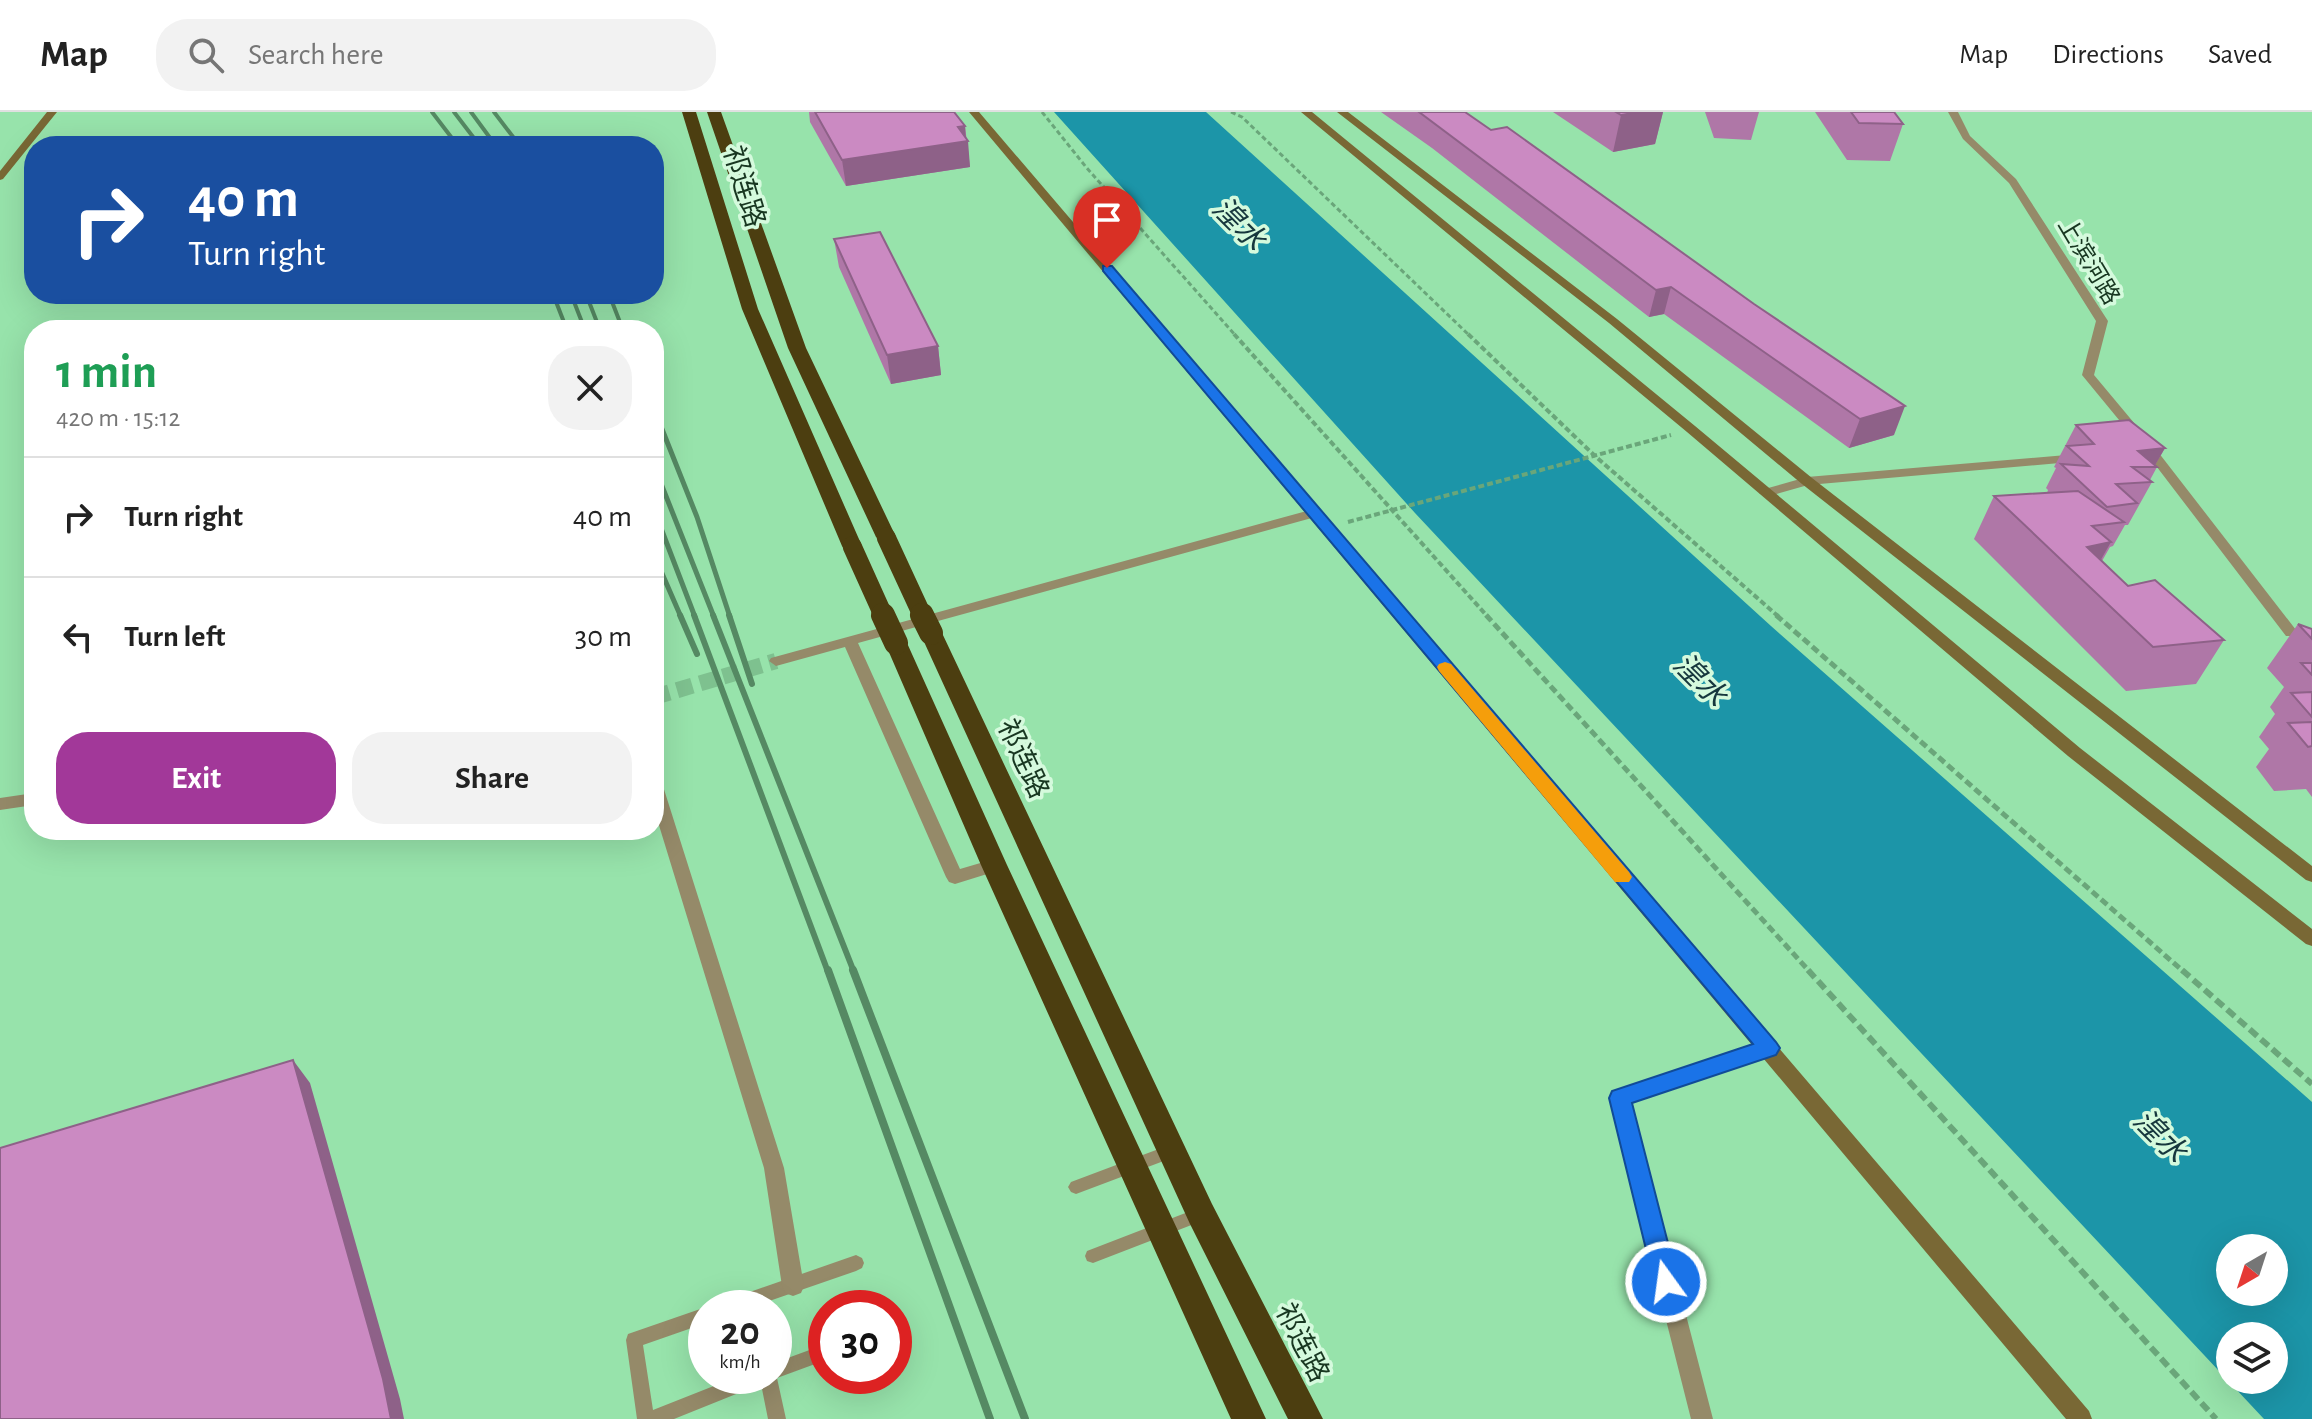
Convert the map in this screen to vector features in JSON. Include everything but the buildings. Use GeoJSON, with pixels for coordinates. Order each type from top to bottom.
{"type":"FeatureCollection","features":[{"type":"Feature","properties":{"kind":"highway","name":"祁连路"},"geometry":{"type":"LineString","coordinates":[[689,112],[750,309],[994,865],[1249,1419]]}},
{"type":"Feature","properties":{"kind":"highway","name":"祁连路"},"geometry":{"type":"LineString","coordinates":[[714,112],[797,348],[1201,1214],[1306,1419]]}},
{"type":"Feature","properties":{"kind":"main road"},"geometry":{"type":"LineString","coordinates":[[33,136],[52,112]]}},
{"type":"Feature","properties":{"kind":"main road"},"geometry":{"type":"LineString","coordinates":[[974,112],[2081,1419]]}},
{"type":"Feature","properties":{"kind":"main road"},"geometry":{"type":"LineString","coordinates":[[1306,112],[2074,752],[2312,939]]}},
{"type":"Feature","properties":{"kind":"main road"},"geometry":{"type":"LineString","coordinates":[[1342,112],[1613,321],[1807,481],[2312,875]]}},
{"type":"Feature","properties":{"kind":"main road"},"geometry":{"type":"LineString","coordinates":[[0,177],[24,147]]}},
{"type":"Feature","properties":{"kind":"street","name":"上滨河路"},"geometry":{"type":"LineString","coordinates":[[1953,112],[1966,137],[2013,181],[2102,321],[2088,375],[2151,451],[2291,633]]}},
{"type":"Feature","properties":{"kind":"street"},"geometry":{"type":"LineString","coordinates":[[2137,452],[2151,451]]}},
{"type":"Feature","properties":{"kind":"street"},"geometry":{"type":"LineString","coordinates":[[1766,493],[1807,481],[2092,457]]}},
{"type":"Feature","properties":{"kind":"street"},"geometry":{"type":"LineString","coordinates":[[776,661],[1314,513]]}},
{"type":"Feature","properties":{"kind":"street"},"geometry":{"type":"LineString","coordinates":[[850,641],[955,877],[994,865]]}},
{"type":"Feature","properties":{"kind":"street"},"geometry":{"type":"LineString","coordinates":[[0,804],[24,800]]}},
{"type":"Feature","properties":{"kind":"street"},"geometry":{"type":"LineString","coordinates":[[664,815],[774,1168],[793,1286]]}},
{"type":"Feature","properties":{"kind":"street"},"geometry":{"type":"LineString","coordinates":[[1702,1419],[1620,1098],[1769,1048]]}},
{"type":"Feature","properties":{"kind":"lane"},"geometry":{"type":"LineString","coordinates":[[1076,1187],[1172,1151]]}},
{"type":"Feature","properties":{"kind":"lane"},"geometry":{"type":"LineString","coordinates":[[1093,1256],[1201,1214]]}},
{"type":"Feature","properties":{"kind":"lane"},"geometry":{"type":"LineString","coordinates":[[783,1290],[856,1263]]}},
{"type":"Feature","properties":{"kind":"lane"},"geometry":{"type":"LineString","coordinates":[[646,1419],[634,1340],[688,1321]]}},
{"type":"Feature","properties":{"kind":"lane"},"geometry":{"type":"LineString","coordinates":[[653,1419],[715,1394]]}},
{"type":"Feature","properties":{"kind":"lane"},"geometry":{"type":"LineString","coordinates":[[772,1394],[777,1419]]}},
{"type":"Feature","properties":{"kind":"path"},"geometry":{"type":"LineString","coordinates":[[1042,112],[1096,179],[1392,511],[2216,1419]]}},
{"type":"Feature","properties":{"kind":"path"},"geometry":{"type":"LineString","coordinates":[[1231,112],[1242,117],[1595,456],[2312,1084]]}},
{"type":"Feature","properties":{"kind":"path"},"geometry":{"type":"LineString","coordinates":[[1328,527],[1644,443]]}},
{"type":"Feature","properties":{"kind":"water","name":"湟水"},"geometry":{"type":"Polygon","coordinates":[[[1054,112],[1206,112],[1771,626],[2312,1102],[2312,1419],[2264,1419],[2241,1394],[2288,1394],[2288,1322],[2216,1322],[2216,1368],[1415,513],[1054,112]]]}},
{"type":"Feature","properties":{"kind":"tunnel"},"geometry":{"type":"LineString","coordinates":[[664,694],[776,661]]}},
{"type":"Feature","properties":{"kind":"railway"},"geometry":{"type":"LineString","coordinates":[[432,112],[450,136]]}},
{"type":"Feature","properties":{"kind":"railway"},"geometry":{"type":"LineString","coordinates":[[454,112],[472,136]]}},
{"type":"Feature","properties":{"kind":"railway"},"geometry":{"type":"LineString","coordinates":[[471,112],[489,136]]}},
{"type":"Feature","properties":{"kind":"railway"},"geometry":{"type":"LineString","coordinates":[[494,112],[512,136]]}},
{"type":"Feature","properties":{"kind":"railway"},"geometry":{"type":"LineString","coordinates":[[557,304],[563,320]]}},
{"type":"Feature","properties":{"kind":"railway"},"geometry":{"type":"LineString","coordinates":[[575,304],[581,320]]}},
{"type":"Feature","properties":{"kind":"railway"},"geometry":{"type":"LineString","coordinates":[[590,304],[596,320]]}},
{"type":"Feature","properties":{"kind":"railway"},"geometry":{"type":"LineString","coordinates":[[613,304],[619,320]]}},
{"type":"Feature","properties":{"kind":"railway"},"geometry":{"type":"LineString","coordinates":[[664,434],[697,517],[730,617]]}},
{"type":"Feature","properties":{"kind":"railway"},"geometry":{"type":"LineString","coordinates":[[664,491],[714,617]]}},
{"type":"Feature","properties":{"kind":"railway"},"geometry":{"type":"LineString","coordinates":[[664,536],[695,617]]}},
{"type":"Feature","properties":{"kind":"railway"},"geometry":{"type":"LineString","coordinates":[[664,578],[681,617]]}},
{"type":"Feature","properties":{"kind":"railway"},"geometry":{"type":"LineString","coordinates":[[680,615],[697,654]]}},
{"type":"Feature","properties":{"kind":"railway"},"geometry":{"type":"LineString","coordinates":[[694,615],[828,972]]}},
{"type":"Feature","properties":{"kind":"railway"},"geometry":{"type":"LineString","coordinates":[[713,615],[854,972]]}},
{"type":"Feature","properties":{"kind":"railway"},"geometry":{"type":"LineString","coordinates":[[729,615],[752,684]]}},
{"type":"Feature","properties":{"kind":"railway"},"geometry":{"type":"LineString","coordinates":[[828,970],[990,1419]]}},
{"type":"Feature","properties":{"kind":"railway"},"geometry":{"type":"LineString","coordinates":[[853,970],[1025,1419]]}},
{"type":"Feature","properties":{"kind":"slow traffic"},"geometry":{"type":"LineString","coordinates":[[1445,667],[1622,877]]}},
{"type":"Feature","properties":{"kind":"route"},"geometry":{"type":"LineString","coordinates":[[1107,268],[1769,1048],[1620,1098],[1666,1282]]}}]}
